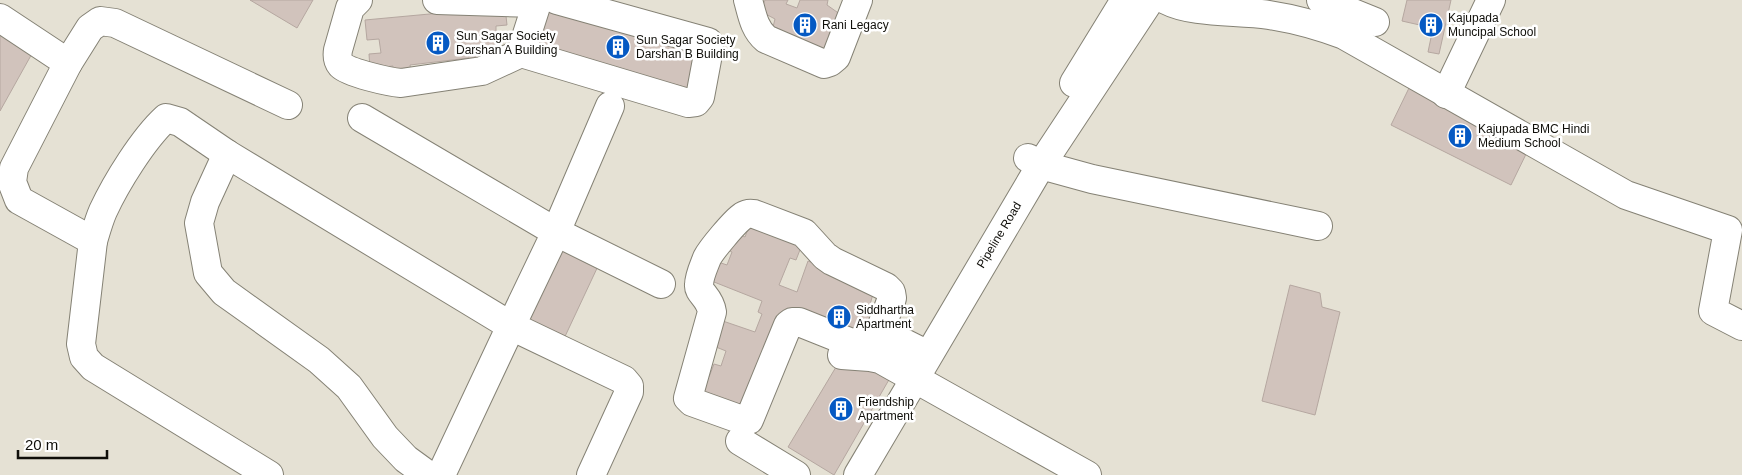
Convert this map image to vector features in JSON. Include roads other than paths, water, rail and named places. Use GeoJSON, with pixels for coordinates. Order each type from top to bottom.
{"type":"FeatureCollection","features":[{"type":"Feature","properties":{"kind":"street"},"geometry":{"type":"LineString","coordinates":[[358,0],[350,8],[338,50],[337,57],[340,64],[346,69],[401,83],[482,71],[521,53],[544,1]]}},
{"type":"Feature","properties":{"kind":"street"},"geometry":{"type":"LineString","coordinates":[[437,0],[544,1],[708,42],[709,49],[700,97],[696,102],[688,103],[521,53]]}},
{"type":"Feature","properties":{"kind":"street"},"geometry":{"type":"LineString","coordinates":[[748,0],[755,25],[760,34],[766,39],[824,64],[836,57],[858,0]]}},
{"type":"Feature","properties":{"kind":"street","name":"Pipeline Road"},"geometry":{"type":"LineString","coordinates":[[858,475],[965,279],[1035,162],[1150,0]]}},
{"type":"Feature","properties":{"kind":"street"},"geometry":{"type":"LineString","coordinates":[[1166,0],[1190,8],[1268,15],[1283,9],[1344,35],[1374,23]]}},
{"type":"Feature","properties":{"kind":"street"},"geometry":{"type":"LineString","coordinates":[[1322,0],[1374,23],[1446,94],[1626,195],[1728,230],[1713,311],[1742,326]]}},
{"type":"Feature","properties":{"kind":"street"},"geometry":{"type":"LineString","coordinates":[[1446,94],[1490,0]]}},
{"type":"Feature","properties":{"kind":"street"},"geometry":{"type":"LineString","coordinates":[[1114,3],[1035,162],[1092,179],[1318,226]]}},
{"type":"Feature","properties":{"kind":"street"},"geometry":{"type":"LineString","coordinates":[[0,18],[68,63]]}},
{"type":"Feature","properties":{"kind":"street"},"geometry":{"type":"LineString","coordinates":[[93,241],[19,200],[12,182],[14,168],[68,63],[90,28],[100,21],[115,23],[288,105]]}},
{"type":"Feature","properties":{"kind":"street"},"geometry":{"type":"LineString","coordinates":[[440,475],[556,232],[610,106]]}},
{"type":"Feature","properties":{"kind":"street"},"geometry":{"type":"LineString","coordinates":[[269,475],[93,367],[84,357],[81,344],[93,241],[102,212],[131,162],[157,126],[166,118],[180,122],[227,154],[511,326],[624,380],[629,386],[629,392],[591,475]]}},
{"type":"Feature","properties":{"kind":"street"},"geometry":{"type":"LineString","coordinates":[[362,118],[556,232],[661,284]]}},
{"type":"Feature","properties":{"kind":"street"},"geometry":{"type":"LineString","coordinates":[[227,154],[205,202],[199,223],[208,273],[224,292],[319,360],[349,387],[385,437],[406,459],[428,475]]}},
{"type":"Feature","properties":{"kind":"street"},"geometry":{"type":"LineString","coordinates":[[748,213],[804,233],[832,261],[886,287],[891,292],[892,298],[880,331],[874,338],[866,342],[856,343],[848,342],[799,322],[792,322],[788,325],[751,418],[747,421],[692,402],[688,398],[687,395],[712,312],[708,298],[700,291],[698,285],[700,278],[711,251],[741,217],[748,213]]}},
{"type":"Feature","properties":{"kind":"street"},"geometry":{"type":"LineString","coordinates":[[880,331],[917,364],[1087,475]]}},
{"type":"Feature","properties":{"kind":"street"},"geometry":{"type":"LineString","coordinates":[[842,356],[870,357],[917,364]]}},
{"type":"Feature","properties":{"kind":"street"},"geometry":{"type":"LineString","coordinates":[[846,475],[917,364]]}},
{"type":"Feature","properties":{"kind":"street"},"geometry":{"type":"LineString","coordinates":[[740,441],[796,475]]}},
{"type":"Feature","properties":{"kind":"place","name":"Rani Legacy"},"geometry":{"type":"Point","coordinates":[805,25]}},
{"type":"Feature","properties":{"kind":"place","name":"Kajupada Muncipal School"},"geometry":{"type":"Point","coordinates":[1431,25]}},
{"type":"Feature","properties":{"kind":"place","name":"Sun Sagar Society Darshan A Building"},"geometry":{"type":"Point","coordinates":[438,43]}},
{"type":"Feature","properties":{"kind":"place","name":"Sun Sagar Society Darshan B Building"},"geometry":{"type":"Point","coordinates":[618,47]}},
{"type":"Feature","properties":{"kind":"place","name":"Kajupada BMC Hindi Medium School"},"geometry":{"type":"Point","coordinates":[1460,136]}},
{"type":"Feature","properties":{"kind":"place","name":"Siddhartha Apartment"},"geometry":{"type":"Point","coordinates":[839,317]}},
{"type":"Feature","properties":{"kind":"place","name":"Friendship Apartment"},"geometry":{"type":"Point","coordinates":[841,409]}}]}
